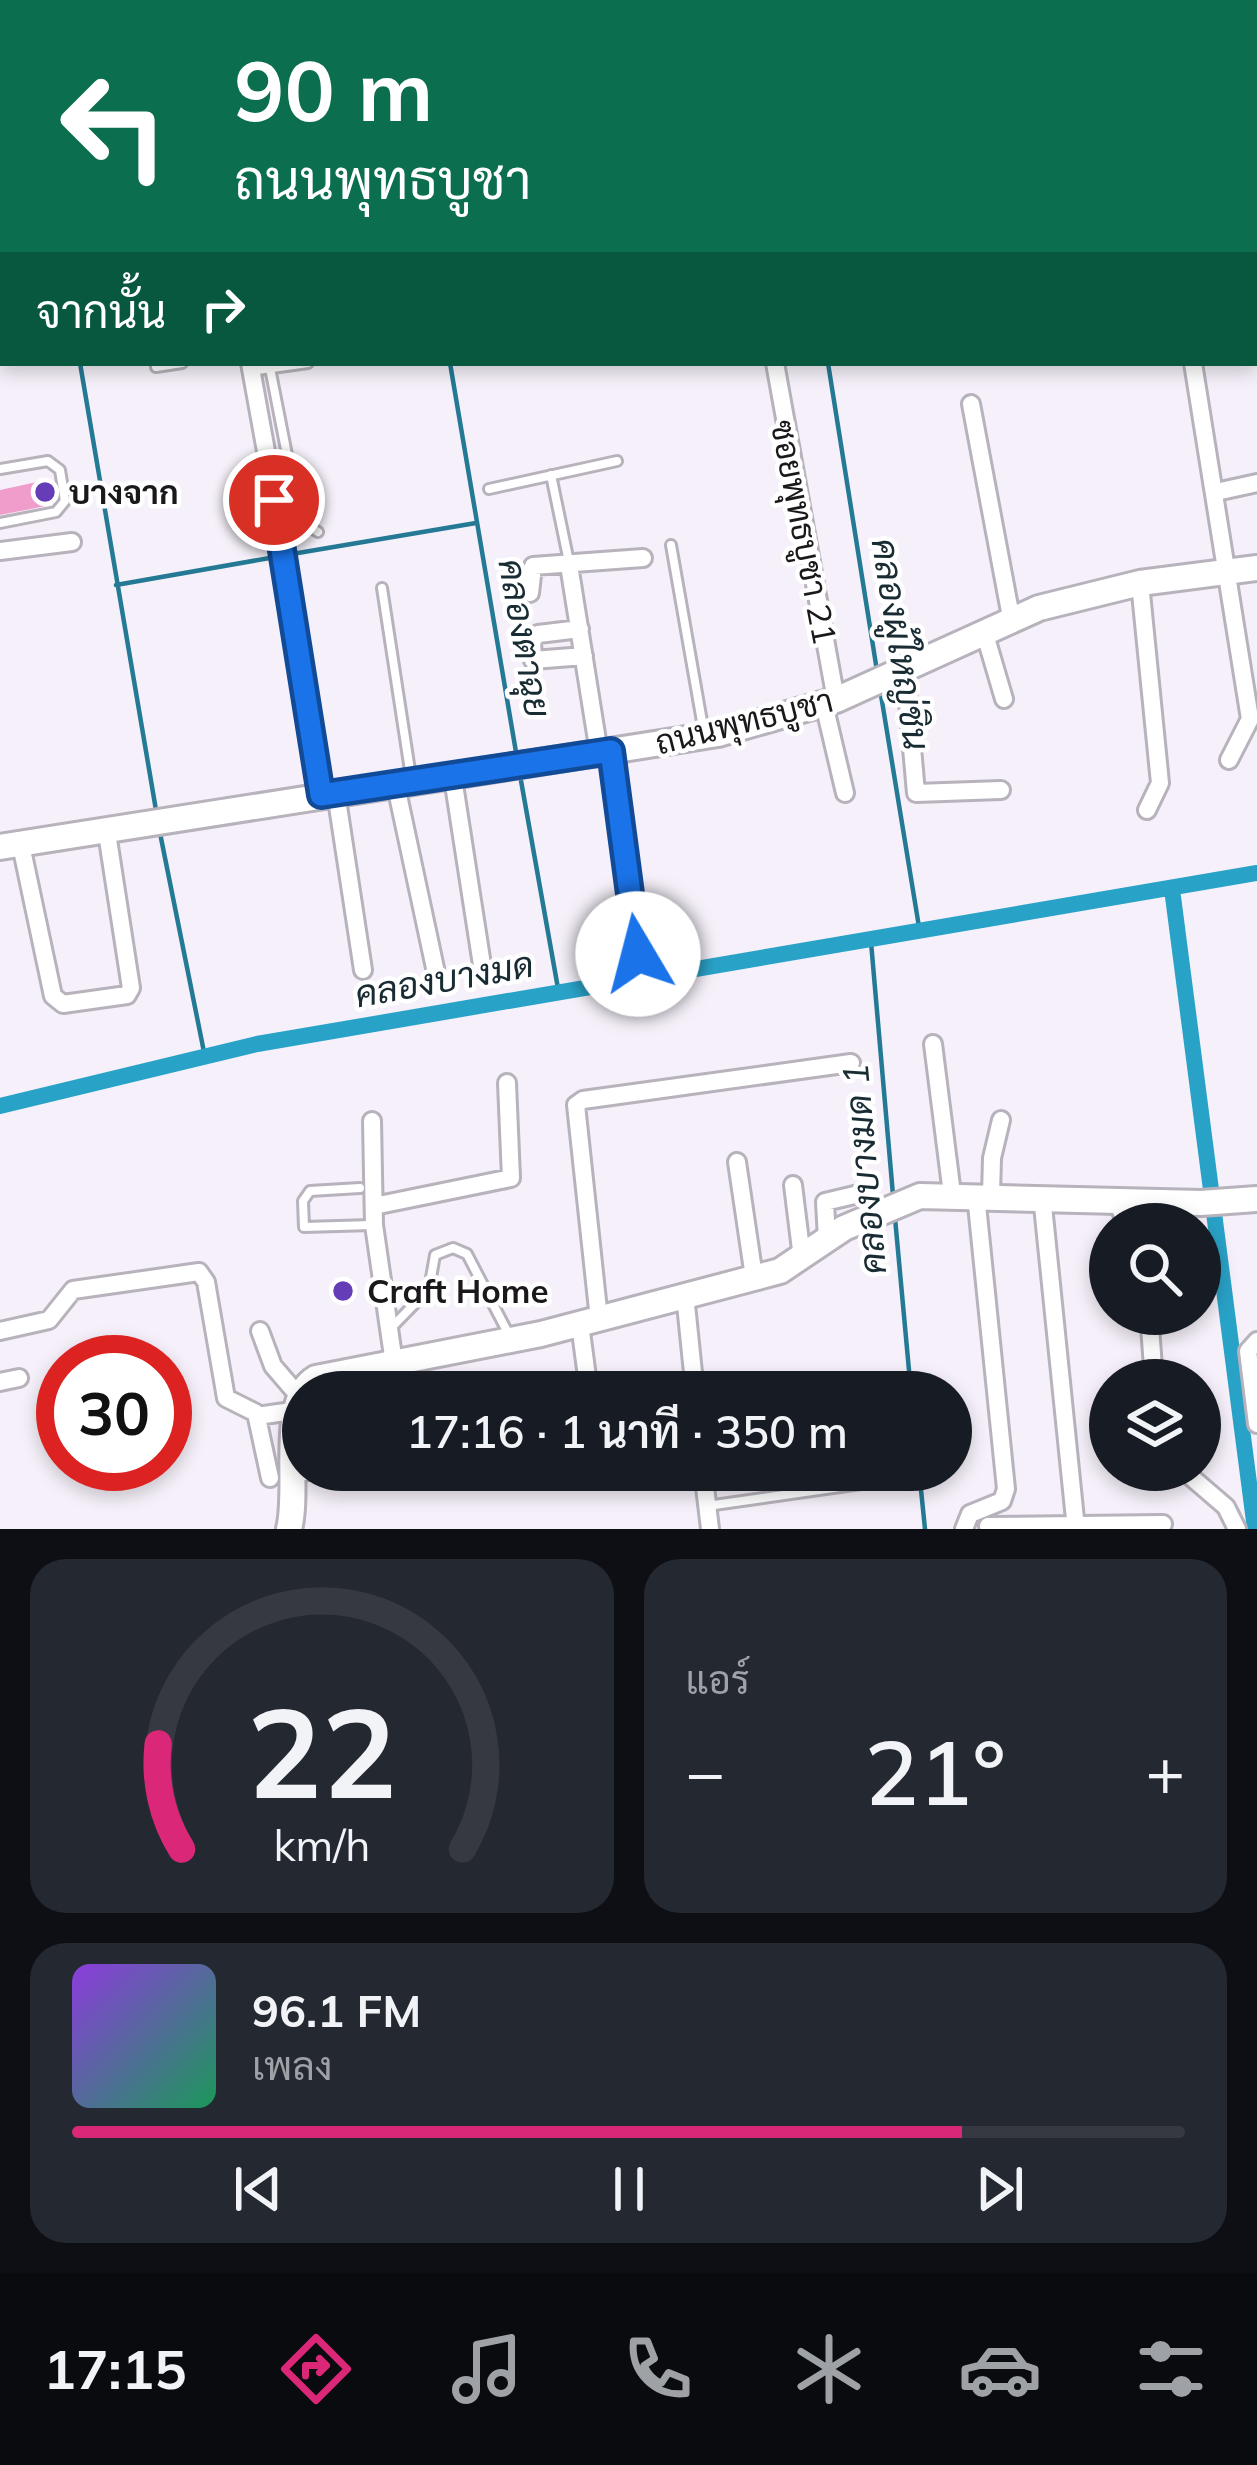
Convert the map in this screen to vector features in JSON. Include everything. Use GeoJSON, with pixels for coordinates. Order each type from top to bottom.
{"type":"FeatureCollection","features":[{"type":"Feature","properties":{"kind":"main road","name":"ถนนพุทธบูชา"},"geometry":{"type":"LineString","coordinates":[[11,846],[705,736],[830,702],[1011,617],[1140,583],[1257,568]]}},
{"type":"Feature","properties":{"kind":"main road"},"geometry":{"type":"LineString","coordinates":[[352,1371],[590,1322],[754,1277],[802,1258],[826,1239],[894,1204],[973,1195],[1042,1207],[1116,1198],[1202,1203],[1257,1199]]}},
{"type":"Feature","properties":{"kind":"main road"},"geometry":{"type":"LineString","coordinates":[[289,1529],[300,1491]]}},
{"type":"Feature","properties":{"kind":"street","name":"ซอยพุทธบูชา 21"},"geometry":{"type":"LineString","coordinates":[[775,366],[845,793]]}},
{"type":"Feature","properties":{"kind":"street"},"geometry":{"type":"LineString","coordinates":[[1194,366],[1250,719],[1229,760]]}},
{"type":"Feature","properties":{"kind":"street"},"geometry":{"type":"LineString","coordinates":[[257,368],[294,605],[363,970]]}},
{"type":"Feature","properties":{"kind":"street"},"geometry":{"type":"LineString","coordinates":[[971,404],[1011,617]]}},
{"type":"Feature","properties":{"kind":"street"},"geometry":{"type":"LineString","coordinates":[[1216,492],[1257,483]]}},
{"type":"Feature","properties":{"kind":"street"},"geometry":{"type":"LineString","coordinates":[[0,551],[72,542]]}},
{"type":"Feature","properties":{"kind":"street"},"geometry":{"type":"LineString","coordinates":[[530,593],[529,568],[643,558]]}},
{"type":"Feature","properties":{"kind":"street"},"geometry":{"type":"LineString","coordinates":[[569,565],[638,954]]}},
{"type":"Feature","properties":{"kind":"street"},"geometry":{"type":"LineString","coordinates":[[1140,583],[1160,783],[1147,810]]}},
{"type":"Feature","properties":{"kind":"street"},"geometry":{"type":"LineString","coordinates":[[580,629],[538,634],[533,660],[584,656]]}},
{"type":"Feature","properties":{"kind":"street"},"geometry":{"type":"LineString","coordinates":[[984,631],[1004,699]]}},
{"type":"Feature","properties":{"kind":"street"},"geometry":{"type":"LineString","coordinates":[[889,676],[916,793],[1001,790]]}},
{"type":"Feature","properties":{"kind":"street"},"geometry":{"type":"LineString","coordinates":[[453,778],[482,965]]}},
{"type":"Feature","properties":{"kind":"street"},"geometry":{"type":"LineString","coordinates":[[404,785],[435,968]]}},
{"type":"Feature","properties":{"kind":"street"},"geometry":{"type":"LineString","coordinates":[[11,846],[53,996],[62,1004],[83,1004],[127,995],[131,988],[106,833]]}},
{"type":"Feature","properties":{"kind":"street"},"geometry":{"type":"LineString","coordinates":[[933,1044],[973,1195],[1006,1490],[1002,1501],[966,1517],[964,1529]]}},
{"type":"Feature","properties":{"kind":"street"},"geometry":{"type":"LineString","coordinates":[[589,1371],[576,1106],[583,1100],[851,1063]]}},
{"type":"Feature","properties":{"kind":"street"},"geometry":{"type":"LineString","coordinates":[[374,1216],[511,1178],[507,1083]]}},
{"type":"Feature","properties":{"kind":"street"},"geometry":{"type":"LineString","coordinates":[[973,1195],[1000,1120]]}},
{"type":"Feature","properties":{"kind":"street"},"geometry":{"type":"LineString","coordinates":[[372,1121],[374,1216],[394,1363]]}},
{"type":"Feature","properties":{"kind":"street"},"geometry":{"type":"LineString","coordinates":[[737,1162],[754,1277]]}},
{"type":"Feature","properties":{"kind":"street"},"geometry":{"type":"LineString","coordinates":[[793,1184],[802,1258]]}},
{"type":"Feature","properties":{"kind":"street"},"geometry":{"type":"LineString","coordinates":[[826,1239],[825,1202],[863,1193]]}},
{"type":"Feature","properties":{"kind":"street"},"geometry":{"type":"LineString","coordinates":[[1116,1198],[1118,1203]]}},
{"type":"Feature","properties":{"kind":"street"},"geometry":{"type":"LineString","coordinates":[[1042,1207],[1076,1528]]}},
{"type":"Feature","properties":{"kind":"street"},"geometry":{"type":"LineString","coordinates":[[0,1331],[49,1320],[73,1290],[194,1270],[206,1282],[226,1398],[257,1416],[269,1478]]}},
{"type":"Feature","properties":{"kind":"street"},"geometry":{"type":"LineString","coordinates":[[685,1295],[693,1371]]}},
{"type":"Feature","properties":{"kind":"street"},"geometry":{"type":"LineString","coordinates":[[260,1331],[282,1381]]}},
{"type":"Feature","properties":{"kind":"street"},"geometry":{"type":"LineString","coordinates":[[1257,1341],[1248,1351],[1257,1424]]}},
{"type":"Feature","properties":{"kind":"street"},"geometry":{"type":"LineString","coordinates":[[0,1382],[20,1378]]}},
{"type":"Feature","properties":{"kind":"street"},"geometry":{"type":"LineString","coordinates":[[257,1416],[282,1407]]}},
{"type":"Feature","properties":{"kind":"street"},"geometry":{"type":"LineString","coordinates":[[706,1491],[710,1529]]}},
{"type":"Feature","properties":{"kind":"street"},"geometry":{"type":"LineString","coordinates":[[1207,1491],[1226,1507],[1237,1529]]}},
{"type":"Feature","properties":{"kind":"street"},"geometry":{"type":"LineString","coordinates":[[988,1526],[1163,1524]]}},
{"type":"Feature","properties":{"kind":"lane"},"geometry":{"type":"LineString","coordinates":[[156,367],[162,366]]}},
{"type":"Feature","properties":{"kind":"lane"},"geometry":{"type":"LineString","coordinates":[[257,368],[300,521],[317,532]]}},
{"type":"Feature","properties":{"kind":"lane"},"geometry":{"type":"LineString","coordinates":[[0,470],[49,461],[60,470],[65,501],[56,512],[0,523]]}},
{"type":"Feature","properties":{"kind":"lane"},"geometry":{"type":"LineString","coordinates":[[488,489],[617,461]]}},
{"type":"Feature","properties":{"kind":"lane"},"geometry":{"type":"LineString","coordinates":[[551,475],[569,565]]}},
{"type":"Feature","properties":{"kind":"lane"},"geometry":{"type":"LineString","coordinates":[[671,545],[705,736]]}},
{"type":"Feature","properties":{"kind":"lane"},"geometry":{"type":"LineString","coordinates":[[382,589],[404,785]]}},
{"type":"Feature","properties":{"kind":"lane"},"geometry":{"type":"LineString","coordinates":[[360,1188],[310,1191],[303,1201],[304,1227],[374,1216]]}},
{"type":"Feature","properties":{"kind":"lane"},"geometry":{"type":"LineString","coordinates":[[388,1330],[429,1289],[435,1255],[453,1248],[467,1254],[511,1340]]}},
{"type":"Feature","properties":{"kind":"lane"},"geometry":{"type":"LineString","coordinates":[[707,1507],[815,1491]]}},
{"type":"Feature","properties":{"kind":"building"},"geometry":{"type":"Polygon","coordinates":[[[46,480],[51,505],[0,515],[0,490],[46,480]]]}},
{"type":"Feature","properties":{"kind":"waterway"},"geometry":{"type":"LineString","coordinates":[[81,366],[157,816]]}},
{"type":"Feature","properties":{"kind":"waterway","name":"คลองตาฉุย"},"geometry":{"type":"LineString","coordinates":[[451,366],[517,758]]}},
{"type":"Feature","properties":{"kind":"waterway","name":"คลองผู้ใหญ่ชิน"},"geometry":{"type":"LineString","coordinates":[[828,366],[877,671]]}},
{"type":"Feature","properties":{"kind":"waterway"},"geometry":{"type":"LineString","coordinates":[[292,554],[476,523]]}},
{"type":"Feature","properties":{"kind":"waterway"},"geometry":{"type":"LineString","coordinates":[[116,585],[281,556]]}},
{"type":"Feature","properties":{"kind":"waterway","name":"คลองผู้ใหญ่ชิน"},"geometry":{"type":"LineString","coordinates":[[880,689],[920,933]]}},
{"type":"Feature","properties":{"kind":"waterway","name":"คลองตาฉุย"},"geometry":{"type":"LineString","coordinates":[[520,775],[559,994]]}},
{"type":"Feature","properties":{"kind":"waterway"},"geometry":{"type":"LineString","coordinates":[[160,833],[205,1057]]}},
{"type":"Feature","properties":{"kind":"waterway","name":"คลองบางมด"},"geometry":{"type":"LineString","coordinates":[[0,1106],[257,1044],[1257,873]]}},
{"type":"Feature","properties":{"kind":"waterway"},"geometry":{"type":"LineString","coordinates":[[1172,889],[1255,1529]]}},
{"type":"Feature","properties":{"kind":"waterway","name":"คลองบางมด 1"},"geometry":{"type":"LineString","coordinates":[[871,942],[893,1195]]}},
{"type":"Feature","properties":{"kind":"waterway","name":"คลองบางมด 1"},"geometry":{"type":"LineString","coordinates":[[895,1218],[909,1371]]}},
{"type":"Feature","properties":{"kind":"waterway","name":"คลองบางมด 1"},"geometry":{"type":"LineString","coordinates":[[921,1491],[925,1529]]}},
{"type":"Feature","properties":{"kind":"place","name":"บางจาก"},"geometry":{"type":"Point","coordinates":[45,492]}},
{"type":"Feature","properties":{"kind":"place","name":"Craft Home"},"geometry":{"type":"Point","coordinates":[343,1291]}},
{"type":"Feature","properties":{"kind":"route"},"geometry":{"type":"LineString","coordinates":[[274,500],[321,795],[479,775],[611,751],[638,954]]}}]}
